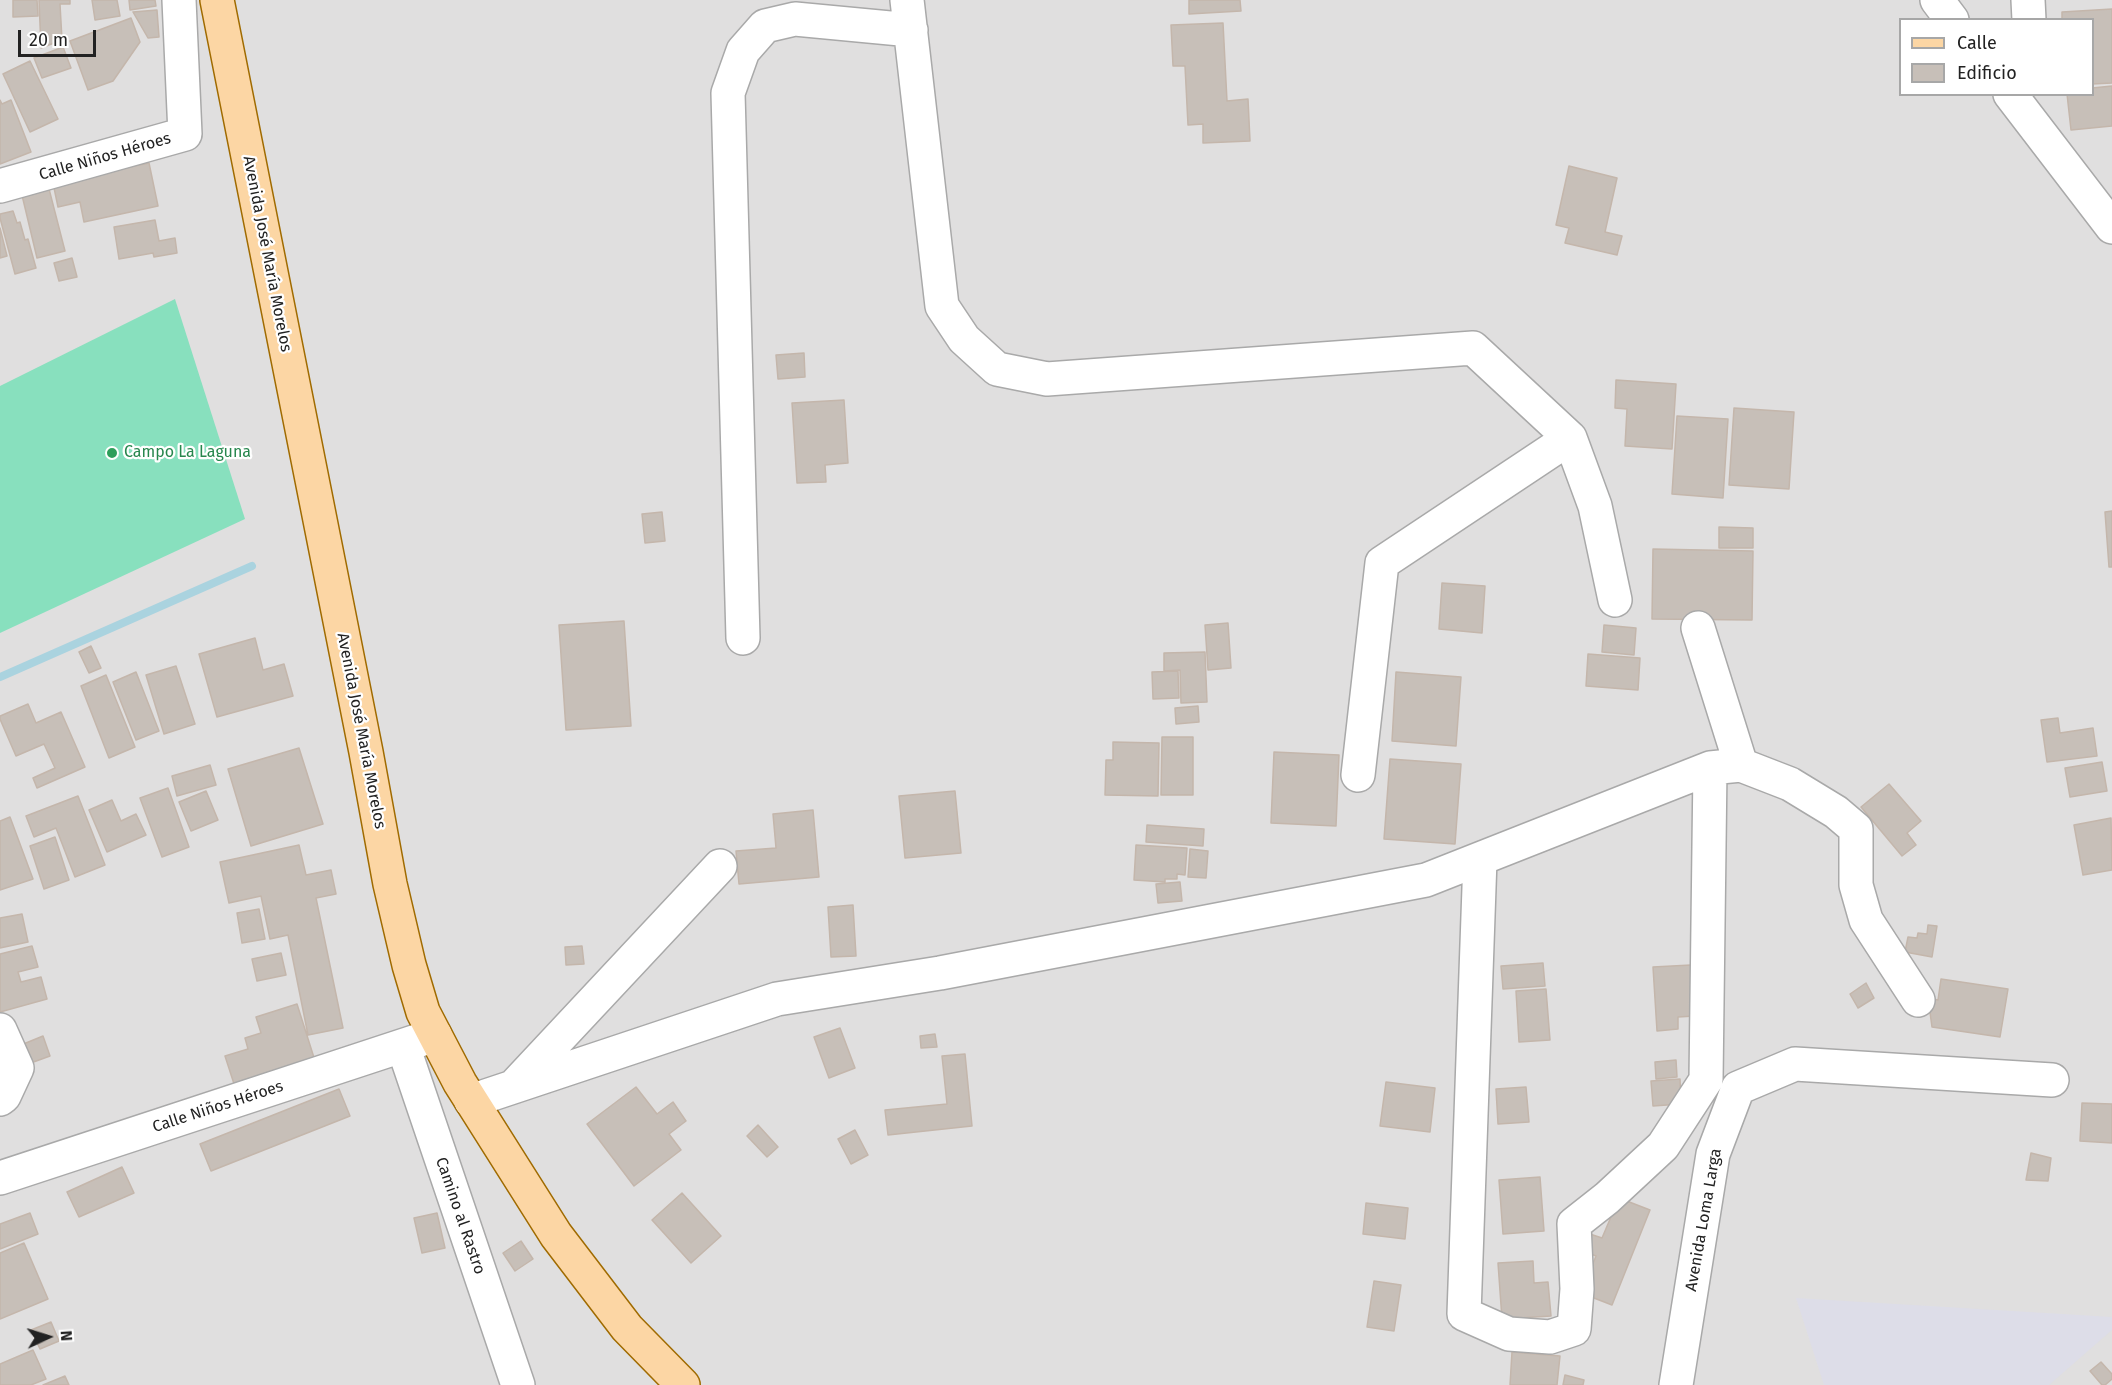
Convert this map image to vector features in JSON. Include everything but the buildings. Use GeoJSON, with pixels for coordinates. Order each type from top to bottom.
{"type":"FeatureCollection","features":[{"type":"Feature","properties":{"kind":"main road","name":"Avenida José María Morelos"},"geometry":{"type":"LineString","coordinates":[[217,0],[390,884],[409,965],[423,1012],[460,1083],[556,1235],[627,1328],[683,1385]]}},
{"type":"Feature","properties":{"kind":"street","name":"Calle Niños Héroes"},"geometry":{"type":"LineString","coordinates":[[0,186],[185,134],[179,0]]}},
{"type":"Feature","properties":{"kind":"street"},"geometry":{"type":"LineString","coordinates":[[1937,0],[1950,18]]}},
{"type":"Feature","properties":{"kind":"street"},"geometry":{"type":"LineString","coordinates":[[2028,0],[2029,18]]}},
{"type":"Feature","properties":{"kind":"street"},"geometry":{"type":"LineString","coordinates":[[742,638],[728,93],[743,51],[765,26],[795,19],[909,15],[942,306],[963,339],[997,369],[1047,380],[1473,348],[1570,438],[1595,506],[1615,600]]}},
{"type":"Feature","properties":{"kind":"street"},"geometry":{"type":"LineString","coordinates":[[2012,96],[2112,227]]}},
{"type":"Feature","properties":{"kind":"street"},"geometry":{"type":"LineString","coordinates":[[2034,96],[2037,129]]}},
{"type":"Feature","properties":{"kind":"street"},"geometry":{"type":"LineString","coordinates":[[1358,775],[1382,563],[1570,438]]}},
{"type":"Feature","properties":{"kind":"street"},"geometry":{"type":"LineString","coordinates":[[1480,859],[1464,1314],[1509,1334],[1550,1337],[1574,1329],[1577,1288],[1574,1224],[1607,1198],[1663,1146],[1706,1080],[1725,767],[1698,628]]}},
{"type":"Feature","properties":{"kind":"street"},"geometry":{"type":"LineString","coordinates":[[471,1101],[777,999],[951,971],[1426,880],[1725,767],[1790,784],[1836,812],[1856,830],[1856,885],[1866,920],[1918,1000]]}},
{"type":"Feature","properties":{"kind":"street"},"geometry":{"type":"LineString","coordinates":[[514,1086],[720,866]]}},
{"type":"Feature","properties":{"kind":"street"},"geometry":{"type":"LineString","coordinates":[[0,1030],[17,1068],[4,1096],[0,1099]]}},
{"type":"Feature","properties":{"kind":"street","name":"Calle Niños Héroes"},"geometry":{"type":"LineString","coordinates":[[0,1178],[435,1035]]}},
{"type":"Feature","properties":{"kind":"street","name":"Camino al Rastro"},"geometry":{"type":"LineString","coordinates":[[403,1046],[518,1385]]}},
{"type":"Feature","properties":{"kind":"street","name":"Avenida Loma Larga"},"geometry":{"type":"LineString","coordinates":[[1676,1385],[1713,1154],[1738,1088],[1795,1064],[2052,1080]]}},
{"type":"Feature","properties":{"kind":"shaded area"},"geometry":{"type":"Polygon","coordinates":[[[0,0],[2112,0],[2112,1385],[0,1385],[0,0]]]}},
{"type":"Feature","properties":{"kind":"shaded area"},"geometry":{"type":"Polygon","coordinates":[[[1796,1298],[2112,1317],[2112,1330],[2049,1385],[1824,1385],[1796,1298]]]}},
{"type":"Feature","properties":{"kind":"green space","name":"Campo La Laguna"},"geometry":{"type":"Polygon","coordinates":[[[175,299],[245,519],[0,633],[0,386],[175,299]]]}},
{"type":"Feature","properties":{"kind":"waterway"},"geometry":{"type":"LineString","coordinates":[[0,677],[252,566]]}},
{"type":"Feature","properties":{"kind":"place","name":"Campo La Laguna"},"geometry":{"type":"Point","coordinates":[112,453]}}]}
